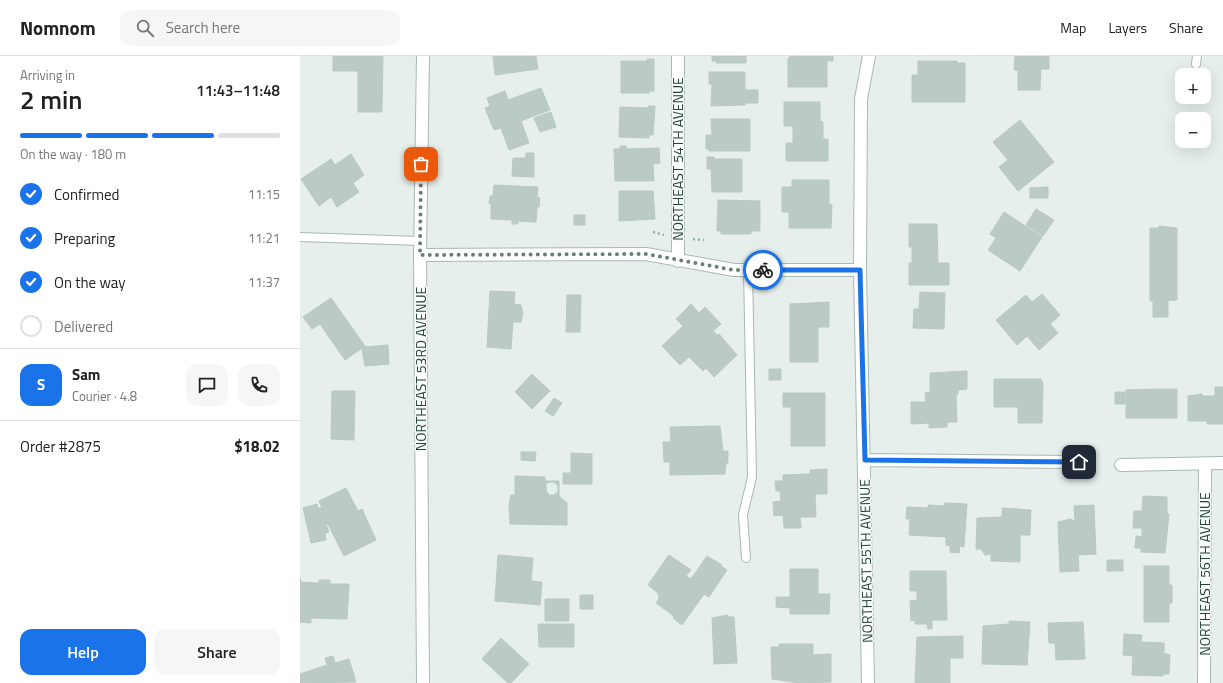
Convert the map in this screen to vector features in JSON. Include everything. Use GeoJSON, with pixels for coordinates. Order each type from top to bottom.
{"type":"FeatureCollection","features":[{"type":"Feature","properties":{"kind":"street","name":"NORTHEAST 53RD AVENUE"},"geometry":{"type":"LineString","coordinates":[[423,56],[420,255],[424,683]]}},
{"type":"Feature","properties":{"kind":"street","name":"NORTHEAST 54TH AVENUE"},"geometry":{"type":"LineString","coordinates":[[678,56],[678,261]]}},
{"type":"Feature","properties":{"kind":"street","name":"NORTHEAST 55TH AVENUE"},"geometry":{"type":"LineString","coordinates":[[868,683],[865,460],[860,270],[861,99],[869,56]]}},
{"type":"Feature","properties":{"kind":"street"},"geometry":{"type":"LineString","coordinates":[[420,255],[646,254],[734,270],[860,270]]}},
{"type":"Feature","properties":{"kind":"street"},"geometry":{"type":"LineString","coordinates":[[865,460],[1079,462]]}},
{"type":"Feature","properties":{"kind":"street","name":"NORTHEAST 56TH AVENUE"},"geometry":{"type":"LineString","coordinates":[[1204,683],[1205,464]]}},
{"type":"Feature","properties":{"kind":"street"},"geometry":{"type":"LineString","coordinates":[[1121,465],[1223,464]]}},
{"type":"Feature","properties":{"kind":"lane"},"geometry":{"type":"LineString","coordinates":[[300,238],[420,241]]}},
{"type":"Feature","properties":{"kind":"lane"},"geometry":{"type":"LineString","coordinates":[[746,558],[743,515],[752,477],[748,270]]}},
{"type":"Feature","properties":{"kind":"building"},"geometry":{"type":"Polygon","coordinates":[[[333,56],[383,56],[382,112],[358,112],[358,71],[333,71],[333,56]]]}},
{"type":"Feature","properties":{"kind":"building"},"geometry":{"type":"Polygon","coordinates":[[[493,56],[536,56],[538,69],[495,75],[493,56]]]}},
{"type":"Feature","properties":{"kind":"building"},"geometry":{"type":"Polygon","coordinates":[[[712,56],[746,56],[746,63],[716,63],[716,61],[712,61],[712,56]]]}},
{"type":"Feature","properties":{"kind":"building"},"geometry":{"type":"Polygon","coordinates":[[[790,56],[833,56],[833,61],[827,61],[827,87],[788,87],[788,58],[790,58],[790,56]]]}},
{"type":"Feature","properties":{"kind":"building"},"geometry":{"type":"Polygon","coordinates":[[[1015,56],[1049,56],[1049,69],[1041,69],[1040,90],[1018,90],[1018,70],[1014,70],[1015,56]]]}},
{"type":"Feature","properties":{"kind":"building"},"geometry":{"type":"Polygon","coordinates":[[[647,59],[654,59],[654,91],[649,91],[649,93],[621,93],[621,61],[647,61],[647,59]]]}},
{"type":"Feature","properties":{"kind":"building"},"geometry":{"type":"Polygon","coordinates":[[[918,61],[957,61],[957,63],[965,63],[965,102],[912,102],[912,75],[918,75],[918,61]]]}},
{"type":"Feature","properties":{"kind":"building"},"geometry":{"type":"Polygon","coordinates":[[[709,72],[745,72],[745,90],[758,90],[758,103],[711,106],[712,84],[709,84],[709,72]]]}},
{"type":"Feature","properties":{"kind":"building"},"geometry":{"type":"Polygon","coordinates":[[[541,88],[550,110],[521,121],[529,143],[509,150],[501,128],[494,130],[485,108],[490,106],[487,98],[505,91],[508,100],[541,88]]]}},
{"type":"Feature","properties":{"kind":"building"},"geometry":{"type":"Polygon","coordinates":[[[784,102],[820,102],[820,121],[823,122],[823,139],[828,139],[828,161],[786,161],[786,143],[793,143],[793,126],[784,126],[784,102]]]}},
{"type":"Feature","properties":{"kind":"building"},"geometry":{"type":"Polygon","coordinates":[[[648,106],[655,106],[653,135],[649,135],[649,138],[619,137],[620,107],[648,108],[648,106]]]}},
{"type":"Feature","properties":{"kind":"building"},"geometry":{"type":"Polygon","coordinates":[[[551,112],[556,127],[540,132],[534,118],[551,112]]]}},
{"type":"Feature","properties":{"kind":"building"},"geometry":{"type":"Polygon","coordinates":[[[711,119],[750,119],[750,151],[709,151],[709,149],[706,149],[706,135],[712,135],[711,119]]]}},
{"type":"Feature","properties":{"kind":"building"},"geometry":{"type":"Polygon","coordinates":[[[1020,120],[1054,162],[1018,191],[999,167],[1008,160],[993,142],[1020,120]]]}},
{"type":"Feature","properties":{"kind":"building"},"geometry":{"type":"Polygon","coordinates":[[[620,146],[626,146],[626,149],[659,148],[660,163],[653,164],[654,181],[615,181],[614,149],[620,149],[620,146]]]}},
{"type":"Feature","properties":{"kind":"building"},"geometry":{"type":"Polygon","coordinates":[[[526,153],[534,153],[534,177],[512,176],[513,158],[526,158],[526,153]]]}},
{"type":"Feature","properties":{"kind":"building"},"geometry":{"type":"Polygon","coordinates":[[[351,154],[364,175],[353,183],[359,192],[337,207],[331,197],[319,206],[301,179],[331,159],[335,165],[351,154]]]}},
{"type":"Feature","properties":{"kind":"building"},"geometry":{"type":"Polygon","coordinates":[[[707,157],[714,157],[714,159],[742,159],[742,192],[712,192],[711,169],[707,169],[707,157]]]}},
{"type":"Feature","properties":{"kind":"building"},"geometry":{"type":"Polygon","coordinates":[[[792,180],[829,180],[829,204],[832,205],[831,228],[789,228],[789,212],[782,212],[782,187],[792,187],[792,180]]]}},
{"type":"Feature","properties":{"kind":"building"},"geometry":{"type":"Polygon","coordinates":[[[494,185],[538,187],[537,197],[540,198],[539,207],[537,207],[536,222],[518,221],[518,224],[512,224],[512,220],[491,219],[491,203],[489,203],[490,196],[493,196],[494,185]]]}},
{"type":"Feature","properties":{"kind":"building"},"geometry":{"type":"Polygon","coordinates":[[[1048,187],[1048,198],[1030,198],[1030,188],[1048,187]]]}},
{"type":"Feature","properties":{"kind":"building"},"geometry":{"type":"Polygon","coordinates":[[[619,191],[653,191],[655,219],[619,221],[619,191]]]}},
{"type":"Feature","properties":{"kind":"building"},"geometry":{"type":"Polygon","coordinates":[[[718,200],[760,201],[760,231],[751,231],[751,234],[721,234],[721,231],[717,231],[718,200]]]}},
{"type":"Feature","properties":{"kind":"building"},"geometry":{"type":"Polygon","coordinates":[[[1036,209],[1054,220],[1043,236],[1026,225],[1036,209]]]}},
{"type":"Feature","properties":{"kind":"building"},"geometry":{"type":"Polygon","coordinates":[[[1004,212],[1042,237],[1020,271],[988,250],[996,238],[990,234],[1004,212]]]}},
{"type":"Feature","properties":{"kind":"building"},"geometry":{"type":"Polygon","coordinates":[[[574,215],[585,215],[585,225],[574,225],[574,215]]]}},
{"type":"Feature","properties":{"kind":"building"},"geometry":{"type":"Polygon","coordinates":[[[909,224],[937,224],[938,263],[949,263],[949,285],[909,285],[909,263],[912,263],[912,247],[909,247],[909,224]]]}},
{"type":"Feature","properties":{"kind":"building"},"geometry":{"type":"Polygon","coordinates":[[[1159,226],[1177,228],[1177,300],[1150,301],[1150,228],[1159,228],[1159,226]]]}},
{"type":"Feature","properties":{"kind":"building"},"geometry":{"type":"Polygon","coordinates":[[[490,291],[515,292],[514,304],[521,305],[523,313],[521,322],[513,322],[511,349],[487,347],[490,291]]]}},
{"type":"Feature","properties":{"kind":"building"},"geometry":{"type":"Polygon","coordinates":[[[920,292],[945,293],[944,329],[913,328],[914,309],[919,309],[920,292]]]}},
{"type":"Feature","properties":{"kind":"building"},"geometry":{"type":"Polygon","coordinates":[[[1042,294],[1060,315],[1050,324],[1058,333],[1039,350],[1027,336],[1017,345],[996,320],[1026,295],[1032,302],[1042,294]]]}},
{"type":"Feature","properties":{"kind":"building"},"geometry":{"type":"Polygon","coordinates":[[[567,295],[581,295],[580,332],[566,332],[567,295]]]}},
{"type":"Feature","properties":{"kind":"building"},"geometry":{"type":"Polygon","coordinates":[[[331,298],[365,346],[345,360],[320,324],[312,329],[303,317],[331,298]]]}},
{"type":"Feature","properties":{"kind":"building"},"geometry":{"type":"Polygon","coordinates":[[[1168,301],[1168,317],[1153,317],[1153,302],[1168,301]]]}},
{"type":"Feature","properties":{"kind":"building"},"geometry":{"type":"Polygon","coordinates":[[[829,302],[829,327],[818,327],[818,362],[790,362],[790,304],[829,302]]]}},
{"type":"Feature","properties":{"kind":"building"},"geometry":{"type":"Polygon","coordinates":[[[691,304],[699,313],[705,307],[721,324],[713,331],[717,335],[719,334],[737,355],[714,377],[706,368],[703,371],[689,357],[680,365],[662,346],[683,326],[676,319],[691,304]]]}},
{"type":"Feature","properties":{"kind":"building"},"geometry":{"type":"Polygon","coordinates":[[[388,345],[389,364],[365,366],[362,349],[364,347],[388,345]]]}},
{"type":"Feature","properties":{"kind":"building"},"geometry":{"type":"Polygon","coordinates":[[[769,369],[781,369],[781,380],[769,380],[769,369]]]}},
{"type":"Feature","properties":{"kind":"building"},"geometry":{"type":"Polygon","coordinates":[[[967,371],[967,389],[958,390],[958,394],[956,395],[957,422],[947,422],[947,427],[929,428],[929,423],[911,424],[911,402],[926,402],[925,393],[930,392],[930,373],[967,371]]]}},
{"type":"Feature","properties":{"kind":"building"},"geometry":{"type":"Polygon","coordinates":[[[532,374],[550,391],[532,409],[515,392],[532,374]]]}},
{"type":"Feature","properties":{"kind":"building"},"geometry":{"type":"Polygon","coordinates":[[[994,379],[1041,379],[1043,383],[1042,423],[1018,423],[1018,407],[994,407],[994,379]]]}},
{"type":"Feature","properties":{"kind":"building"},"geometry":{"type":"Polygon","coordinates":[[[1215,387],[1223,387],[1223,424],[1207,424],[1207,421],[1188,421],[1188,396],[1202,394],[1202,396],[1215,396],[1215,387]]]}},
{"type":"Feature","properties":{"kind":"building"},"geometry":{"type":"Polygon","coordinates":[[[1177,389],[1177,418],[1126,418],[1126,390],[1177,389]]]}},
{"type":"Feature","properties":{"kind":"building"},"geometry":{"type":"Polygon","coordinates":[[[332,391],[355,391],[354,440],[331,439],[332,391]]]}},
{"type":"Feature","properties":{"kind":"building"},"geometry":{"type":"Polygon","coordinates":[[[1115,392],[1125,392],[1125,404],[1115,404],[1115,392]]]}},
{"type":"Feature","properties":{"kind":"building"},"geometry":{"type":"Polygon","coordinates":[[[783,393],[825,393],[825,446],[791,446],[791,407],[783,407],[783,393]]]}},
{"type":"Feature","properties":{"kind":"building"},"geometry":{"type":"Polygon","coordinates":[[[554,398],[562,403],[553,416],[545,411],[554,398]]]}},
{"type":"Feature","properties":{"kind":"building"},"geometry":{"type":"Polygon","coordinates":[[[720,426],[723,451],[728,451],[728,463],[726,463],[725,474],[670,475],[670,462],[664,462],[663,442],[671,442],[670,427],[720,426]]]}},
{"type":"Feature","properties":{"kind":"building"},"geometry":{"type":"Polygon","coordinates":[[[521,452],[536,452],[535,461],[521,460],[521,452]]]}},
{"type":"Feature","properties":{"kind":"building"},"geometry":{"type":"Polygon","coordinates":[[[571,453],[592,454],[592,484],[563,484],[563,473],[571,473],[571,453]]]}},
{"type":"Feature","properties":{"kind":"building"},"geometry":{"type":"Polygon","coordinates":[[[827,469],[827,494],[815,494],[816,517],[800,517],[801,528],[784,528],[783,515],[774,516],[773,502],[781,501],[780,491],[776,491],[775,481],[783,481],[783,475],[810,474],[810,470],[827,469]]]}},
{"type":"Feature","properties":{"kind":"building"},"geometry":{"type":"Polygon","coordinates":[[[515,476],[545,477],[545,481],[559,481],[559,496],[567,503],[567,525],[510,524],[509,505],[511,495],[515,495],[515,476]],[[549,482],[546,484],[546,491],[549,495],[554,495],[558,492],[558,486],[554,482],[549,482]]]}},
{"type":"Feature","properties":{"kind":"building"},"geometry":{"type":"Polygon","coordinates":[[[346,488],[358,511],[362,509],[376,540],[344,556],[328,524],[326,524],[329,532],[325,533],[326,540],[311,543],[303,508],[317,504],[318,508],[322,508],[319,501],[346,488]]]}},
{"type":"Feature","properties":{"kind":"building"},"geometry":{"type":"Polygon","coordinates":[[[1143,496],[1167,497],[1167,514],[1169,514],[1165,553],[1141,552],[1141,548],[1135,548],[1136,536],[1142,537],[1142,528],[1133,528],[1134,511],[1142,511],[1143,496]]]}},
{"type":"Feature","properties":{"kind":"building"},"geometry":{"type":"Polygon","coordinates":[[[945,503],[967,504],[964,547],[960,546],[959,553],[950,552],[950,546],[946,545],[946,537],[909,535],[910,519],[906,519],[907,507],[928,508],[928,505],[944,506],[945,503]]]}},
{"type":"Feature","properties":{"kind":"building"},"geometry":{"type":"Polygon","coordinates":[[[1094,505],[1096,554],[1078,555],[1079,571],[1060,572],[1058,522],[1070,519],[1075,521],[1074,506],[1094,505]]]}},
{"type":"Feature","properties":{"kind":"building"},"geometry":{"type":"Polygon","coordinates":[[[1002,508],[1031,510],[1030,535],[1020,535],[1020,562],[991,561],[991,554],[985,555],[981,549],[976,549],[977,518],[1002,517],[1002,508]]]}},
{"type":"Feature","properties":{"kind":"building"},"geometry":{"type":"Polygon","coordinates":[[[498,555],[533,558],[531,581],[542,582],[540,605],[495,601],[498,555]]]}},
{"type":"Feature","properties":{"kind":"building"},"geometry":{"type":"Polygon","coordinates":[[[669,555],[691,570],[686,576],[691,579],[707,556],[722,565],[721,566],[727,570],[709,597],[704,594],[682,625],[673,618],[674,616],[656,603],[659,599],[658,593],[648,585],[669,555]]]}},
{"type":"Feature","properties":{"kind":"building"},"geometry":{"type":"Polygon","coordinates":[[[1107,560],[1123,560],[1123,571],[1107,571],[1107,560]]]}},
{"type":"Feature","properties":{"kind":"building"},"geometry":{"type":"Polygon","coordinates":[[[1144,566],[1169,566],[1169,585],[1172,585],[1172,603],[1169,603],[1169,622],[1144,622],[1144,566]]]}},
{"type":"Feature","properties":{"kind":"building"},"geometry":{"type":"Polygon","coordinates":[[[790,569],[818,569],[818,594],[830,594],[829,614],[790,614],[790,608],[776,607],[776,597],[790,597],[790,569]]]}},
{"type":"Feature","properties":{"kind":"building"},"geometry":{"type":"Polygon","coordinates":[[[910,571],[946,571],[947,620],[932,620],[932,629],[928,629],[927,624],[915,624],[915,620],[911,621],[910,601],[917,600],[917,591],[910,591],[910,571]]]}},
{"type":"Feature","properties":{"kind":"building"},"geometry":{"type":"Polygon","coordinates":[[[300,578],[301,582],[319,583],[319,580],[330,580],[330,584],[349,584],[347,619],[311,618],[311,623],[300,622],[300,578]]]}},
{"type":"Feature","properties":{"kind":"building"},"geometry":{"type":"Polygon","coordinates":[[[580,595],[593,595],[593,609],[580,609],[580,595]]]}},
{"type":"Feature","properties":{"kind":"building"},"geometry":{"type":"Polygon","coordinates":[[[545,599],[569,599],[569,621],[545,621],[545,599]]]}},
{"type":"Feature","properties":{"kind":"building"},"geometry":{"type":"Polygon","coordinates":[[[728,615],[728,617],[734,617],[737,663],[714,664],[712,618],[728,615]]]}},
{"type":"Feature","properties":{"kind":"building"},"geometry":{"type":"Polygon","coordinates":[[[1009,621],[1030,622],[1027,665],[982,664],[983,626],[1009,624],[1009,621]]]}},
{"type":"Feature","properties":{"kind":"building"},"geometry":{"type":"Polygon","coordinates":[[[1083,622],[1085,659],[1056,660],[1055,643],[1049,643],[1048,623],[1083,622]]]}},
{"type":"Feature","properties":{"kind":"building"},"geometry":{"type":"Polygon","coordinates":[[[538,624],[574,624],[574,647],[539,647],[538,624]]]}},
{"type":"Feature","properties":{"kind":"building"},"geometry":{"type":"Polygon","coordinates":[[[1124,634],[1142,635],[1141,642],[1164,643],[1164,653],[1170,655],[1169,674],[1163,674],[1163,676],[1132,675],[1133,656],[1123,655],[1124,634]]]}},
{"type":"Feature","properties":{"kind":"building"},"geometry":{"type":"Polygon","coordinates":[[[963,636],[963,658],[950,658],[950,683],[915,683],[917,637],[963,636]]]}},
{"type":"Feature","properties":{"kind":"building"},"geometry":{"type":"Polygon","coordinates":[[[501,638],[529,664],[511,683],[508,683],[482,659],[501,638]]]}},
{"type":"Feature","properties":{"kind":"building"},"geometry":{"type":"Polygon","coordinates":[[[779,644],[813,644],[813,655],[831,654],[831,682],[799,683],[772,679],[771,647],[779,647],[779,644]]]}},
{"type":"Feature","properties":{"kind":"building"},"geometry":{"type":"Polygon","coordinates":[[[333,656],[335,663],[349,659],[356,682],[300,683],[300,674],[327,665],[325,658],[333,656]]]}},
{"type":"Feature","properties":{"kind":"way so far"},"geometry":{"type":"LineString","coordinates":[[421,164],[420,255],[646,254],[734,270],[763,270]]}},
{"type":"Feature","properties":{"kind":"route"},"geometry":{"type":"LineString","coordinates":[[763,270],[860,270],[865,460],[1079,462]]}}]}
